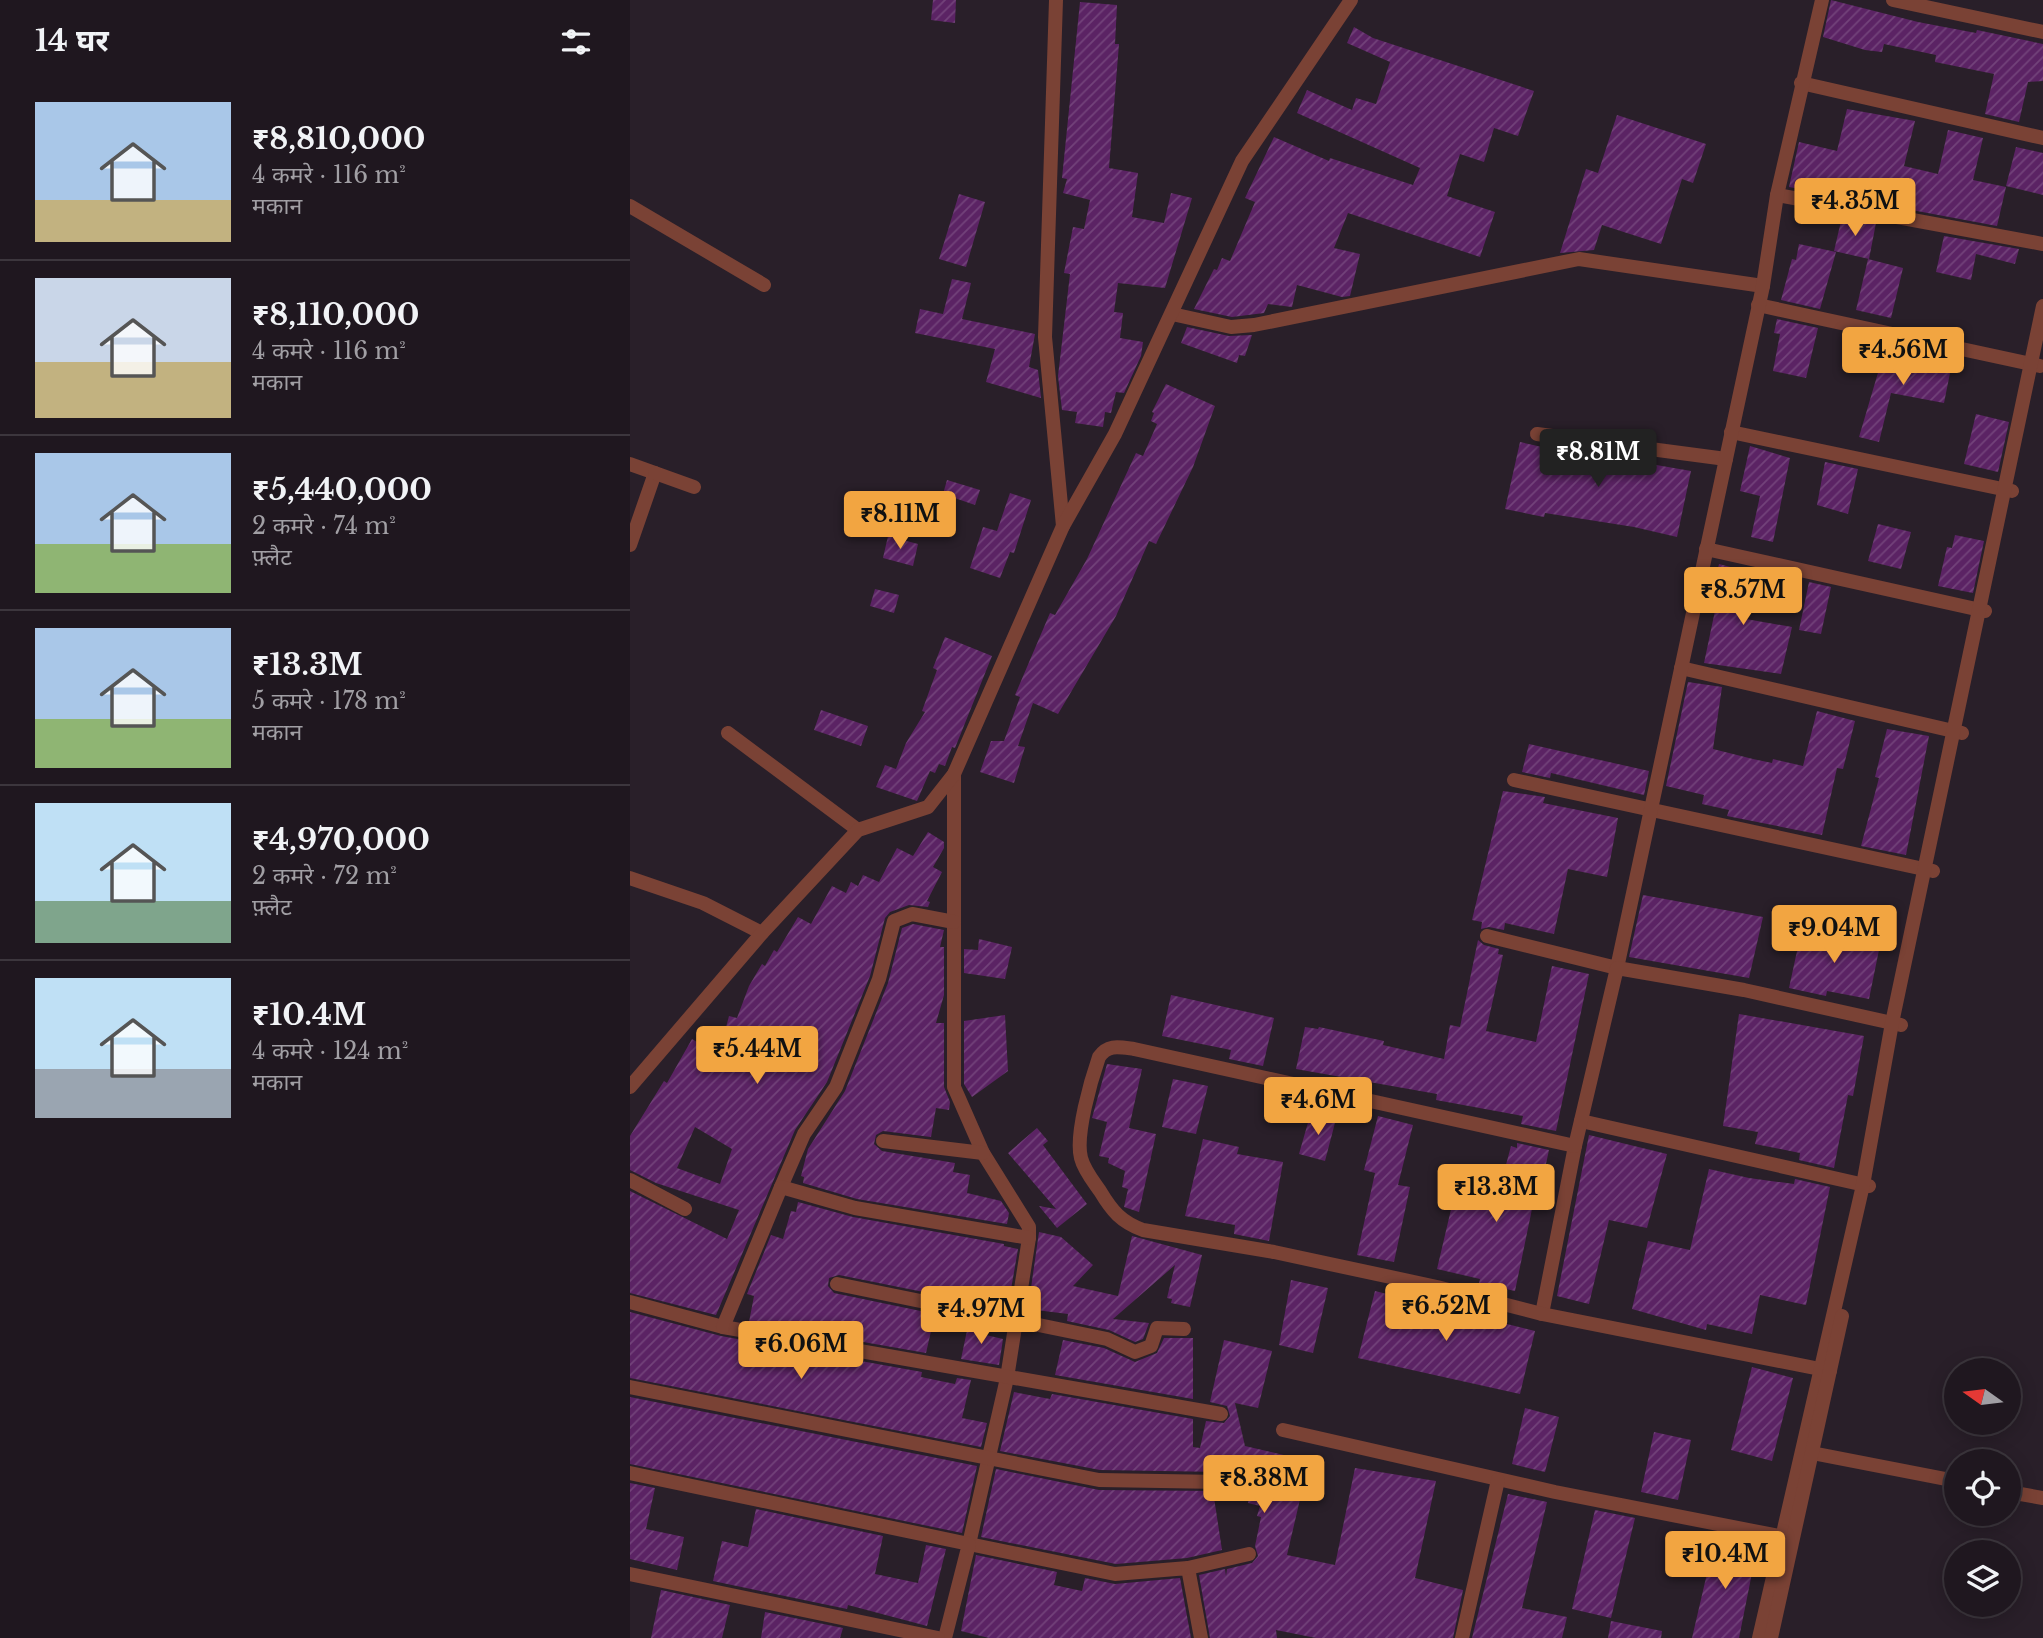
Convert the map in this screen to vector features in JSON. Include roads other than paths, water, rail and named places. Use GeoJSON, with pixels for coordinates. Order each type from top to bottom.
{"type":"FeatureCollection","features":[{"type":"Feature","properties":{"kind":"street"},"geometry":{"type":"LineString","coordinates":[[1056,0],[1045,337],[1063,526]]}},
{"type":"Feature","properties":{"kind":"street"},"geometry":{"type":"LineString","coordinates":[[630,1087],[762,933],[858,830],[928,807],[954,774],[1063,526],[1115,434],[1242,161],[1351,0]]}},
{"type":"Feature","properties":{"kind":"street"},"geometry":{"type":"LineString","coordinates":[[1542,1314],[1575,1146],[1617,968],[1763,286],[1777,195],[1822,0]]}},
{"type":"Feature","properties":{"kind":"street"},"geometry":{"type":"LineString","coordinates":[[1893,0],[2043,32]]}},
{"type":"Feature","properties":{"kind":"street"},"geometry":{"type":"LineString","coordinates":[[1801,83],[2043,138]]}},
{"type":"Feature","properties":{"kind":"street"},"geometry":{"type":"LineString","coordinates":[[1777,195],[2043,244]]}},
{"type":"Feature","properties":{"kind":"street"},"geometry":{"type":"LineString","coordinates":[[630,206],[764,285]]}},
{"type":"Feature","properties":{"kind":"street"},"geometry":{"type":"LineString","coordinates":[[1172,314],[1231,327],[1254,325],[1579,259],[1763,286]]}},
{"type":"Feature","properties":{"kind":"street"},"geometry":{"type":"LineString","coordinates":[[1758,305],[2038,361]]}},
{"type":"Feature","properties":{"kind":"street"},"geometry":{"type":"LineString","coordinates":[[1771,1638],[1788,1538],[1866,1186],[1982,610],[2038,361],[2043,306]]}},
{"type":"Feature","properties":{"kind":"street"},"geometry":{"type":"LineString","coordinates":[[1731,432],[2008,490]]}},
{"type":"Feature","properties":{"kind":"street"},"geometry":{"type":"LineString","coordinates":[[1537,434],[1726,459]]}},
{"type":"Feature","properties":{"kind":"street"},"geometry":{"type":"LineString","coordinates":[[630,464],[694,487]]}},
{"type":"Feature","properties":{"kind":"street"},"geometry":{"type":"LineString","coordinates":[[630,545],[655,474]]}},
{"type":"Feature","properties":{"kind":"street"},"geometry":{"type":"LineString","coordinates":[[1706,549],[1982,610]]}},
{"type":"Feature","properties":{"kind":"street"},"geometry":{"type":"LineString","coordinates":[[1681,668],[1958,732]]}},
{"type":"Feature","properties":{"kind":"street"},"geometry":{"type":"LineString","coordinates":[[728,733],[858,830]]}},
{"type":"Feature","properties":{"kind":"street"},"geometry":{"type":"LineString","coordinates":[[945,1638],[990,1460],[1017,1322],[1029,1238],[1029,1227],[983,1153],[954,1087],[951,992],[954,774]]}},
{"type":"Feature","properties":{"kind":"street"},"geometry":{"type":"LineString","coordinates":[[1514,780],[1930,870]]}},
{"type":"Feature","properties":{"kind":"street"},"geometry":{"type":"LineString","coordinates":[[630,878],[703,903],[762,933]]}},
{"type":"Feature","properties":{"kind":"street"},"geometry":{"type":"LineString","coordinates":[[723,1328],[804,1134],[836,1087],[879,979],[894,921],[912,914],[954,922]]}},
{"type":"Feature","properties":{"kind":"street"},"geometry":{"type":"LineString","coordinates":[[1487,936],[1617,968],[1744,990],[1897,1024]]}},
{"type":"Feature","properties":{"kind":"street"},"geometry":{"type":"LineString","coordinates":[[1575,1146],[1133,1049],[1112,1047],[1104,1049],[1099,1057],[1080,1136],[1080,1157],[1113,1212],[1130,1225],[1423,1284],[1542,1314],[1825,1370]]}},
{"type":"Feature","properties":{"kind":"street"},"geometry":{"type":"LineString","coordinates":[[1581,1121],[1866,1186]]}},
{"type":"Feature","properties":{"kind":"street"},"geometry":{"type":"LineString","coordinates":[[883,1140],[983,1153]]}},
{"type":"Feature","properties":{"kind":"street"},"geometry":{"type":"LineString","coordinates":[[630,1180],[685,1209]]}},
{"type":"Feature","properties":{"kind":"street"},"geometry":{"type":"LineString","coordinates":[[781,1186],[855,1208],[1029,1238]]}},
{"type":"Feature","properties":{"kind":"street"},"geometry":{"type":"LineString","coordinates":[[837,1284],[1107,1339],[1135,1352],[1150,1346],[1157,1328],[1185,1329]]}},
{"type":"Feature","properties":{"kind":"street"},"geometry":{"type":"LineString","coordinates":[[630,1302],[723,1328],[1221,1414]]}},
{"type":"Feature","properties":{"kind":"street"},"geometry":{"type":"LineString","coordinates":[[1759,1638],[1812,1453],[1825,1370]]}},
{"type":"Feature","properties":{"kind":"street"},"geometry":{"type":"LineString","coordinates":[[630,1387],[1099,1480],[1222,1482]]}},
{"type":"Feature","properties":{"kind":"street"},"geometry":{"type":"LineString","coordinates":[[1283,1430],[1498,1480],[1788,1538]]}},
{"type":"Feature","properties":{"kind":"street"},"geometry":{"type":"LineString","coordinates":[[1812,1453],[1944,1479]]}},
{"type":"Feature","properties":{"kind":"street"},"geometry":{"type":"LineString","coordinates":[[630,1473],[1115,1574],[1188,1568],[1249,1554]]}},
{"type":"Feature","properties":{"kind":"street"},"geometry":{"type":"LineString","coordinates":[[1462,1638],[1498,1480]]}},
{"type":"Feature","properties":{"kind":"street"},"geometry":{"type":"LineString","coordinates":[[2021,1494],[2043,1498]]}},
{"type":"Feature","properties":{"kind":"street"},"geometry":{"type":"LineString","coordinates":[[1188,1568],[1200,1638]]}},
{"type":"Feature","properties":{"kind":"street"},"geometry":{"type":"LineString","coordinates":[[630,1574],[938,1638]]}}]}
